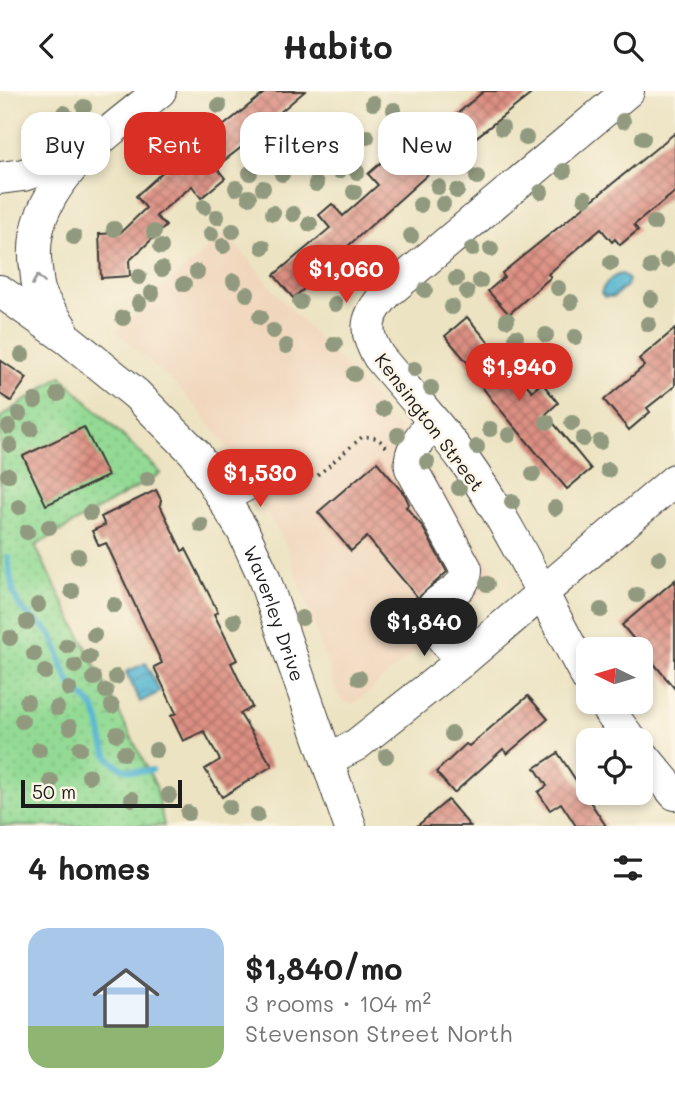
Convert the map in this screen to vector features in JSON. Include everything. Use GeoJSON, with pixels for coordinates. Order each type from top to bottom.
{"type":"FeatureCollection","features":[{"type":"Feature","properties":{"kind":"street"},"geometry":{"type":"LineString","coordinates":[[110,133],[160,91]]}},
{"type":"Feature","properties":{"kind":"street","name":"Kensington Street"},"geometry":{"type":"LineString","coordinates":[[576,658],[556,622],[543,591],[464,460],[379,357],[370,342],[367,324],[373,308],[404,279],[628,91]]}},
{"type":"Feature","properties":{"kind":"street"},"geometry":{"type":"LineString","coordinates":[[0,178],[23,175]]}},
{"type":"Feature","properties":{"kind":"street"},"geometry":{"type":"LineString","coordinates":[[67,175],[39,219],[34,258],[41,295],[69,340]]}},
{"type":"Feature","properties":{"kind":"street","name":"Waverley Drive"},"geometry":{"type":"LineString","coordinates":[[0,291],[69,340],[136,394],[195,453],[243,531],[263,575],[350,826]]}},
{"type":"Feature","properties":{"kind":"street"},"geometry":{"type":"LineString","coordinates":[[432,422],[412,450],[410,461],[411,468],[466,569],[463,584],[433,608],[431,615],[435,626],[461,662]]}},
{"type":"Feature","properties":{"kind":"street"},"geometry":{"type":"LineString","coordinates":[[223,497],[282,462]]}},
{"type":"Feature","properties":{"kind":"street"},"geometry":{"type":"LineString","coordinates":[[327,760],[356,745],[461,662],[675,480]]}},
{"type":"Feature","properties":{"kind":"street"},"geometry":{"type":"LineString","coordinates":[[611,714],[622,728]]}},
{"type":"Feature","properties":{"kind":"street"},"geometry":{"type":"LineString","coordinates":[[653,767],[675,794]]}},
{"type":"Feature","properties":{"kind":"path"},"geometry":{"type":"LineString","coordinates":[[282,462],[317,476],[362,437],[372,436],[381,440],[392,457]]}},
{"type":"Feature","properties":{"kind":"shaded area"},"geometry":{"type":"Polygon","coordinates":[[[226,232],[282,300],[348,369],[398,428],[451,497],[498,580],[354,704],[339,698],[287,548],[240,464],[177,386],[116,331],[226,232]]]}},
{"type":"Feature","properties":{"kind":"green space"},"geometry":{"type":"Polygon","coordinates":[[[61,376],[161,473],[35,546],[156,786],[164,826],[0,826],[0,418],[61,376]]]}},
{"type":"Feature","properties":{"kind":"water"},"geometry":{"type":"Polygon","coordinates":[[[622,274],[629,280],[627,285],[614,297],[604,297],[601,293],[607,283],[622,274]]]}},
{"type":"Feature","properties":{"kind":"water"},"geometry":{"type":"Polygon","coordinates":[[[146,663],[160,692],[140,702],[126,672],[146,663]]]}},
{"type":"Feature","properties":{"kind":"building"},"geometry":{"type":"Polygon","coordinates":[[[267,91],[305,91],[280,112],[241,112],[267,91]]]}},
{"type":"Feature","properties":{"kind":"building"},"geometry":{"type":"Polygon","coordinates":[[[484,91],[535,91],[477,137],[477,112],[459,112],[484,91]]]}},
{"type":"Feature","properties":{"kind":"building"},"geometry":{"type":"Polygon","coordinates":[[[240,113],[240,148],[226,159],[226,124],[240,113]]]}},
{"type":"Feature","properties":{"kind":"building"},"geometry":{"type":"Polygon","coordinates":[[[675,133],[675,192],[634,225],[638,230],[620,245],[615,239],[612,242],[601,229],[548,274],[551,277],[509,314],[488,291],[504,277],[502,273],[675,133]]]}},
{"type":"Feature","properties":{"kind":"building"},"geometry":{"type":"Polygon","coordinates":[[[378,165],[378,175],[427,175],[338,255],[341,258],[293,298],[274,275],[330,228],[319,215],[332,204],[343,216],[378,185],[368,174],[378,165]]]}},
{"type":"Feature","properties":{"kind":"building"},"geometry":{"type":"Polygon","coordinates":[[[159,175],[223,175],[225,178],[201,198],[192,186],[156,216],[166,226],[129,261],[130,276],[101,278],[99,234],[120,233],[146,208],[136,196],[159,175]]]}},
{"type":"Feature","properties":{"kind":"building"},"geometry":{"type":"Polygon","coordinates":[[[467,317],[532,391],[542,383],[558,403],[546,414],[591,469],[567,489],[493,401],[469,370],[472,368],[445,336],[467,317]]]}},
{"type":"Feature","properties":{"kind":"building"},"geometry":{"type":"Polygon","coordinates":[[[675,329],[675,386],[647,408],[650,412],[629,430],[604,400],[644,366],[639,359],[675,329]]]}},
{"type":"Feature","properties":{"kind":"building"},"geometry":{"type":"Polygon","coordinates":[[[0,360],[27,378],[11,401],[0,394],[0,360]]]}},
{"type":"Feature","properties":{"kind":"building"},"geometry":{"type":"Polygon","coordinates":[[[84,427],[108,476],[46,505],[23,456],[84,427]]]}},
{"type":"Feature","properties":{"kind":"building"},"geometry":{"type":"Polygon","coordinates":[[[377,462],[405,495],[409,504],[406,507],[422,526],[447,572],[418,598],[367,537],[351,551],[318,512],[377,462]]]}},
{"type":"Feature","properties":{"kind":"building"},"geometry":{"type":"Polygon","coordinates":[[[156,490],[161,500],[160,505],[182,551],[186,549],[218,612],[214,614],[237,660],[231,663],[252,707],[240,714],[272,766],[222,797],[205,769],[220,760],[204,731],[183,741],[171,716],[176,713],[154,667],[162,663],[106,543],[99,546],[92,531],[105,525],[101,517],[156,490]]]}},
{"type":"Feature","properties":{"kind":"building"},"geometry":{"type":"Polygon","coordinates":[[[675,580],[675,689],[653,662],[653,637],[632,637],[622,625],[675,580]]]}},
{"type":"Feature","properties":{"kind":"building"},"geometry":{"type":"Polygon","coordinates":[[[528,696],[548,719],[507,754],[503,749],[454,793],[436,772],[466,744],[469,746],[528,696]]]}},
{"type":"Feature","properties":{"kind":"building"},"geometry":{"type":"Polygon","coordinates":[[[558,753],[576,780],[576,805],[592,805],[606,826],[576,826],[561,803],[550,810],[538,792],[547,786],[535,768],[558,753]]]}},
{"type":"Feature","properties":{"kind":"building"},"geometry":{"type":"Polygon","coordinates":[[[448,800],[470,826],[417,826],[448,800]]]}},
{"type":"Feature","properties":{"kind":"waterway"},"geometry":{"type":"LineString","coordinates":[[8,557],[15,597],[23,610],[53,638],[70,683],[95,711],[108,756],[126,770],[152,770]]}}]}
